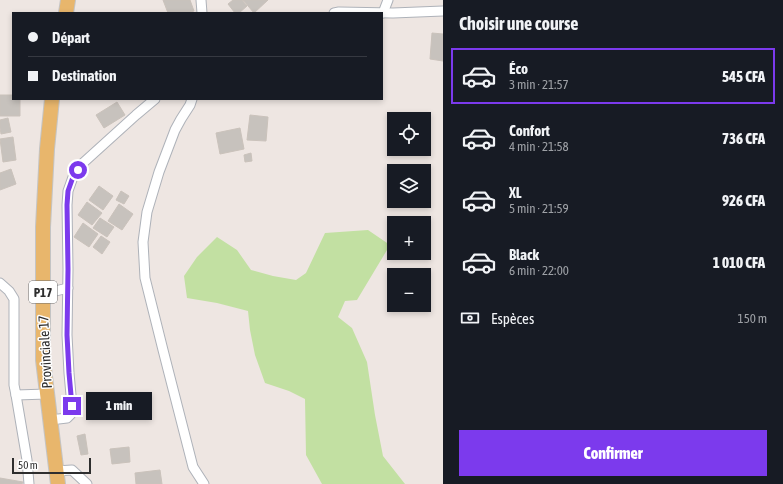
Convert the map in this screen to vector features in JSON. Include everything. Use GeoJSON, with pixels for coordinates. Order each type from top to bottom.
{"type":"FeatureCollection","features":[{"type":"Feature","properties":{"kind":"main road"},"geometry":{"type":"LineString","coordinates":[[66,12],[68,0]]}},
{"type":"Feature","properties":{"kind":"main road","name":"Provinciale 17"},"geometry":{"type":"LineString","coordinates":[[52,100],[47,149],[43,227],[43,360],[57,477]]}},
{"type":"Feature","properties":{"kind":"street"},"geometry":{"type":"LineString","coordinates":[[201,0],[202,12]]}},
{"type":"Feature","properties":{"kind":"street"},"geometry":{"type":"LineString","coordinates":[[382,12],[388,0]]}},
{"type":"Feature","properties":{"kind":"street"},"geometry":{"type":"LineString","coordinates":[[383,13],[443,12]]}},
{"type":"Feature","properties":{"kind":"street"},"geometry":{"type":"LineString","coordinates":[[50,420],[67,418],[71,414],[72,406],[67,335],[68,191],[73,177],[83,163],[136,114],[154,100]]}},
{"type":"Feature","properties":{"kind":"street"},"geometry":{"type":"LineString","coordinates":[[192,100],[175,130],[159,172],[147,212],[143,242],[145,278],[163,350],[193,467],[204,484]]}},
{"type":"Feature","properties":{"kind":"street"},"geometry":{"type":"LineString","coordinates":[[0,283],[9,291],[14,299],[14,385],[27,460],[28,484]]}},
{"type":"Feature","properties":{"kind":"street"},"geometry":{"type":"LineString","coordinates":[[43,294],[68,288]]}},
{"type":"Feature","properties":{"kind":"street"},"geometry":{"type":"LineString","coordinates":[[16,395],[47,394]]}},
{"type":"Feature","properties":{"kind":"street"},"geometry":{"type":"LineString","coordinates":[[57,477],[72,470],[87,484]]}},
{"type":"Feature","properties":{"kind":"green space"},"geometry":{"type":"Polygon","coordinates":[[[368,230],[387,243],[387,250],[357,300],[345,301],[338,317],[352,328],[367,362],[383,456],[405,484],[322,484],[306,455],[305,399],[289,391],[265,383],[255,355],[248,311],[217,303],[187,298],[184,276],[197,257],[217,237],[237,250],[251,270],[296,280],[306,273],[325,233],[368,230]]]}},
{"type":"Feature","properties":{"kind":"building"},"geometry":{"type":"Polygon","coordinates":[[[163,0],[190,0],[194,11],[190,12],[168,12],[163,0]]]}},
{"type":"Feature","properties":{"kind":"building"},"geometry":{"type":"Polygon","coordinates":[[[233,0],[242,0],[247,6],[240,12],[234,12],[228,4],[233,0]]]}},
{"type":"Feature","properties":{"kind":"building"},"geometry":{"type":"Polygon","coordinates":[[[243,0],[268,0],[255,12],[253,12],[243,0]]]}},
{"type":"Feature","properties":{"kind":"building"},"geometry":{"type":"Polygon","coordinates":[[[432,33],[443,34],[443,61],[430,59],[432,33]]]}},
{"type":"Feature","properties":{"kind":"building"},"geometry":{"type":"Polygon","coordinates":[[[0,95],[12,95],[12,100],[20,100],[20,116],[0,116],[0,95]]]}},
{"type":"Feature","properties":{"kind":"building"},"geometry":{"type":"Polygon","coordinates":[[[117,102],[125,115],[104,128],[96,115],[117,102]]]}},
{"type":"Feature","properties":{"kind":"building"},"geometry":{"type":"Polygon","coordinates":[[[250,115],[268,117],[266,141],[247,140],[250,115]]]}},
{"type":"Feature","properties":{"kind":"building"},"geometry":{"type":"Polygon","coordinates":[[[8,118],[11,132],[1,134],[0,120],[8,118]]]}},
{"type":"Feature","properties":{"kind":"building"},"geometry":{"type":"Polygon","coordinates":[[[240,128],[244,149],[220,154],[216,133],[240,128]]]}},
{"type":"Feature","properties":{"kind":"building"},"geometry":{"type":"Polygon","coordinates":[[[13,137],[16,160],[3,162],[0,139],[13,137]]]}},
{"type":"Feature","properties":{"kind":"building"},"geometry":{"type":"Polygon","coordinates":[[[251,153],[252,161],[245,162],[244,155],[251,153]]]}},
{"type":"Feature","properties":{"kind":"building"},"geometry":{"type":"Polygon","coordinates":[[[11,169],[16,184],[0,190],[0,173],[11,169]]]}},
{"type":"Feature","properties":{"kind":"building"},"geometry":{"type":"Polygon","coordinates":[[[99,186],[113,196],[103,210],[89,200],[99,186]]]}},
{"type":"Feature","properties":{"kind":"building"},"geometry":{"type":"Polygon","coordinates":[[[121,191],[129,196],[124,204],[116,200],[121,191]]]}},
{"type":"Feature","properties":{"kind":"building"},"geometry":{"type":"Polygon","coordinates":[[[87,202],[102,213],[92,225],[78,215],[87,202]]]}},
{"type":"Feature","properties":{"kind":"building"},"geometry":{"type":"Polygon","coordinates":[[[119,204],[133,214],[122,230],[108,221],[119,204]]]}},
{"type":"Feature","properties":{"kind":"building"},"geometry":{"type":"Polygon","coordinates":[[[100,218],[114,227],[107,237],[93,228],[100,218]]]}},
{"type":"Feature","properties":{"kind":"building"},"geometry":{"type":"Polygon","coordinates":[[[83,223],[98,234],[89,247],[74,237],[83,223]]]}},
{"type":"Feature","properties":{"kind":"building"},"geometry":{"type":"Polygon","coordinates":[[[101,236],[110,242],[102,254],[93,247],[101,236]]]}},
{"type":"Feature","properties":{"kind":"building"},"geometry":{"type":"Polygon","coordinates":[[[85,434],[88,454],[81,455],[77,436],[85,434]]]}},
{"type":"Feature","properties":{"kind":"building"},"geometry":{"type":"Polygon","coordinates":[[[129,447],[130,462],[112,464],[110,449],[129,447]]]}},
{"type":"Feature","properties":{"kind":"building"},"geometry":{"type":"Polygon","coordinates":[[[160,470],[162,484],[136,484],[135,473],[160,470]]]}},
{"type":"Feature","properties":{"kind":"building"},"geometry":{"type":"Polygon","coordinates":[[[0,478],[23,482],[22,484],[0,484],[0,478]]]}},
{"type":"Feature","properties":{"kind":"route"},"geometry":{"type":"LineString","coordinates":[[72,406],[67,335],[67,205],[68,191],[73,177],[78,170]]}}]}
